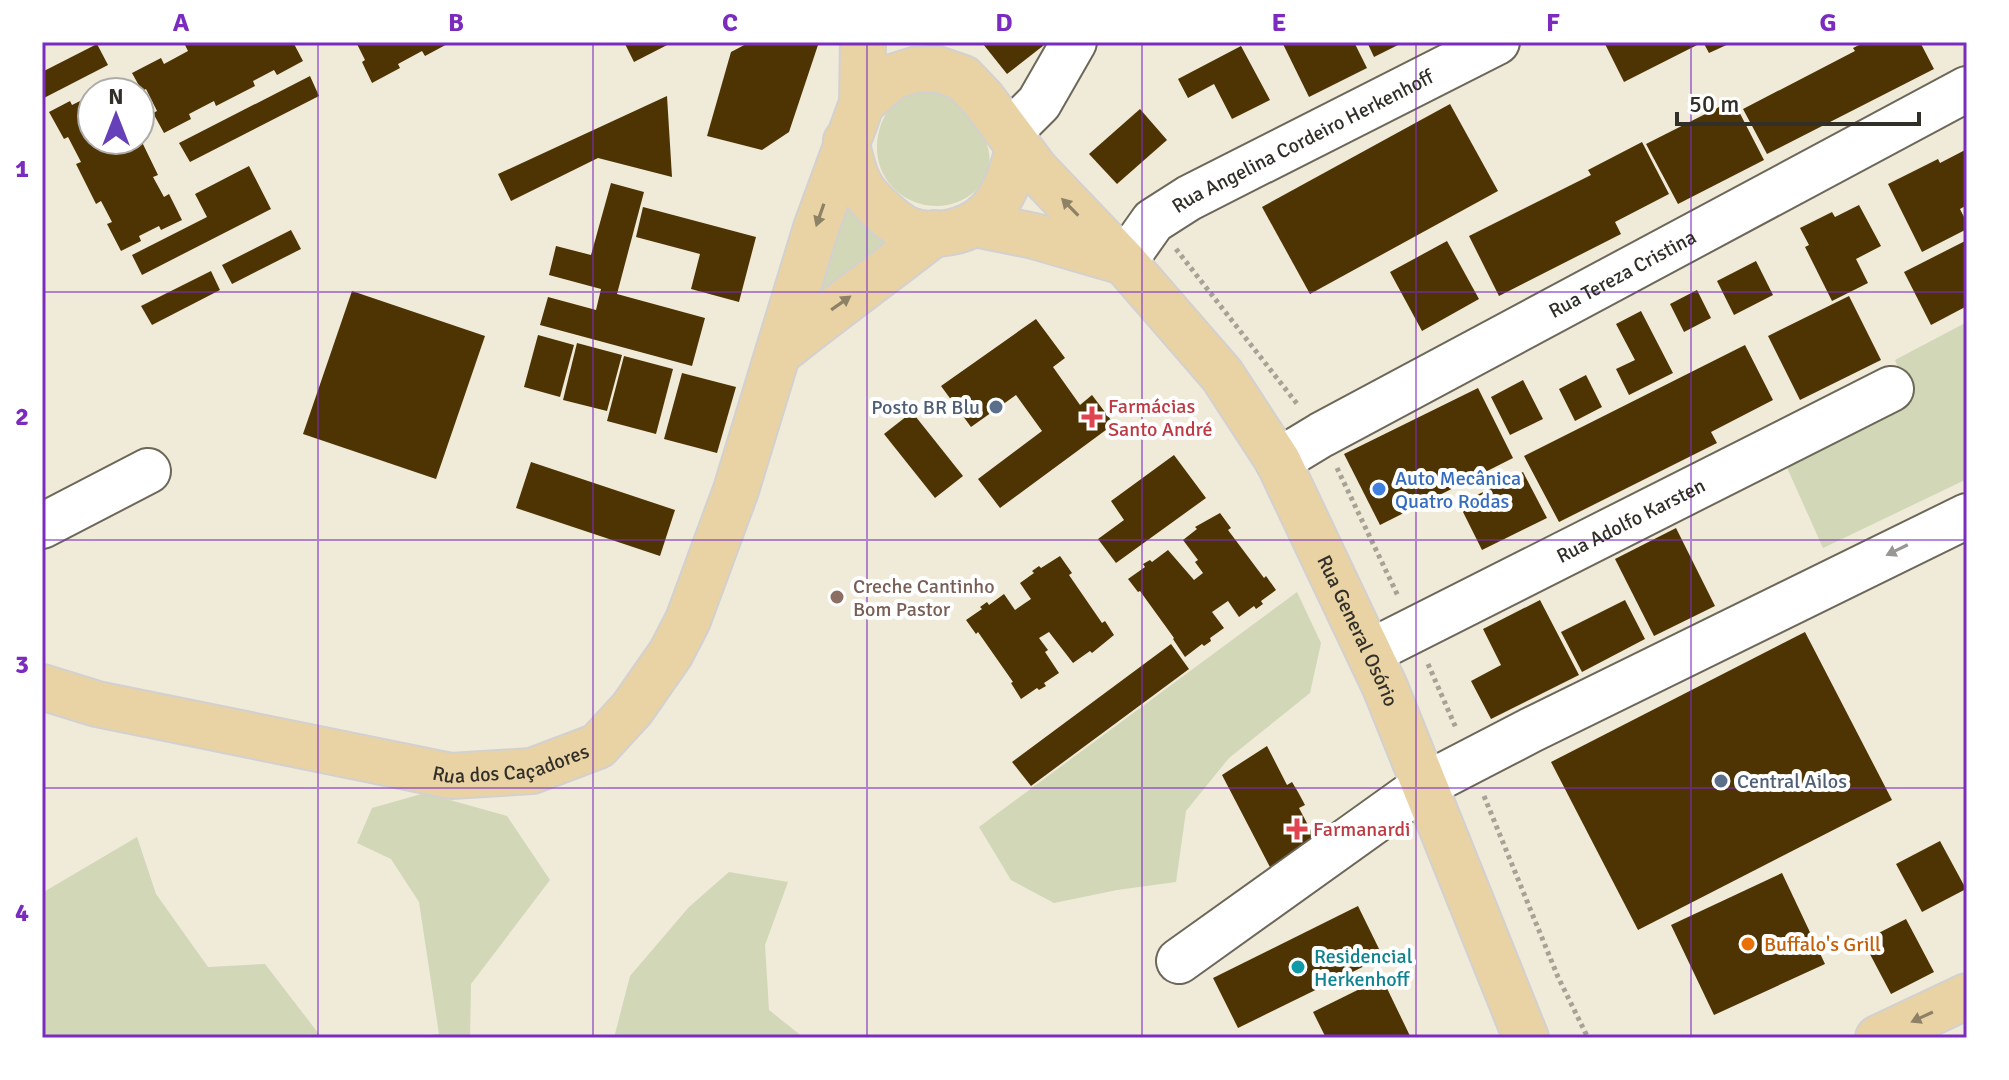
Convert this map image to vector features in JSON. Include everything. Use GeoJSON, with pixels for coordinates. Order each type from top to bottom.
{"type":"FeatureCollection","features":[{"type":"Feature","properties":{"kind":"main road"},"geometry":{"type":"LineString","coordinates":[[863,42],[854,122],[856,177],[865,193],[901,226],[918,232],[955,228],[1034,236],[1124,262]]}},
{"type":"Feature","properties":{"kind":"main road"},"geometry":{"type":"LineString","coordinates":[[780,352],[833,309],[885,274],[955,228],[991,210],[1001,195],[1012,172],[1013,141],[936,42]]}},
{"type":"Feature","properties":{"kind":"main road"},"geometry":{"type":"LineString","coordinates":[[854,122],[892,77],[914,70],[937,69],[963,78]]}},
{"type":"Feature","properties":{"kind":"main road","name":"Rua dos Caçadores"},"geometry":{"type":"LineString","coordinates":[[42,687],[97,704],[451,776],[532,771],[598,746],[632,709],[671,653],[688,620],[736,490],[816,228],[854,122]]}},
{"type":"Feature","properties":{"kind":"main road","name":"Rua General Osório"},"geometry":{"type":"LineString","coordinates":[[1013,141],[1222,375],[1278,461],[1370,652],[1526,1038]]}},
{"type":"Feature","properties":{"kind":"main road"},"geometry":{"type":"LineString","coordinates":[[1878,1038],[1967,996]]}},
{"type":"Feature","properties":{"kind":"street"},"geometry":{"type":"LineString","coordinates":[[1013,141],[1074,42]]}},
{"type":"Feature","properties":{"kind":"street","name":"Rua Angelina Cordeiro Herkenhoff"},"geometry":{"type":"LineString","coordinates":[[1124,262],[1153,221],[1189,198],[1497,42]]}},
{"type":"Feature","properties":{"kind":"street","name":"Rua Tereza Cristina"},"geometry":{"type":"LineString","coordinates":[[1278,461],[1967,89]]}},
{"type":"Feature","properties":{"kind":"street","name":"Rua Adolfo Karsten"},"geometry":{"type":"LineString","coordinates":[[1370,652],[1891,389]]}},
{"type":"Feature","properties":{"kind":"street"},"geometry":{"type":"LineString","coordinates":[[42,526],[148,471]]}},
{"type":"Feature","properties":{"kind":"street"},"geometry":{"type":"LineString","coordinates":[[1179,961],[1425,785],[1967,516]]}},
{"type":"Feature","properties":{"kind":"green space"},"geometry":{"type":"Polygon","coordinates":[[[922,90],[952,99],[976,124],[987,144],[989,166],[986,177],[969,196],[944,206],[917,203],[905,197],[885,177],[878,157],[878,135],[885,115],[901,96],[922,90]]]}},
{"type":"Feature","properties":{"kind":"green space"},"geometry":{"type":"Polygon","coordinates":[[[847,192],[908,244],[809,313],[847,192]]]}},
{"type":"Feature","properties":{"kind":"green space"},"geometry":{"type":"Polygon","coordinates":[[[1967,322],[1967,479],[1823,548],[1784,461],[1909,396],[1895,360],[1967,322]]]}},
{"type":"Feature","properties":{"kind":"green space"},"geometry":{"type":"Polygon","coordinates":[[[1297,592],[1321,643],[1310,693],[1229,758],[1186,811],[1176,882],[1054,903],[1011,880],[979,827],[1297,592]]]}},
{"type":"Feature","properties":{"kind":"green space"},"geometry":{"type":"Polygon","coordinates":[[[425,793],[507,816],[550,880],[471,984],[470,1038],[403,1038],[439,1034],[419,902],[391,859],[357,843],[372,808],[425,793]]]}},
{"type":"Feature","properties":{"kind":"green space"},"geometry":{"type":"Polygon","coordinates":[[[137,837],[156,894],[208,967],[265,964],[322,1038],[42,1038],[42,893],[137,837]]]}},
{"type":"Feature","properties":{"kind":"green space"},"geometry":{"type":"Polygon","coordinates":[[[729,872],[788,882],[765,945],[769,1010],[804,1038],[614,1038],[630,976],[689,907],[729,872]]]}},
{"type":"Feature","properties":{"kind":"building"},"geometry":{"type":"Polygon","coordinates":[[[192,42],[293,42],[303,61],[277,75],[274,70],[253,81],[255,86],[216,106],[214,101],[189,114],[191,119],[164,133],[156,118],[156,76],[134,76],[132,73],[161,58],[164,64],[188,51],[185,45],[192,42]]]}},
{"type":"Feature","properties":{"kind":"building"},"geometry":{"type":"Polygon","coordinates":[[[356,42],[451,42],[425,56],[422,51],[398,64],[400,68],[372,83],[356,42]]]}},
{"type":"Feature","properties":{"kind":"building"},"geometry":{"type":"Polygon","coordinates":[[[624,42],[673,42],[634,62],[624,42]]]}},
{"type":"Feature","properties":{"kind":"building"},"geometry":{"type":"Polygon","coordinates":[[[750,42],[819,42],[789,132],[762,150],[707,136],[731,52],[750,42]]]}},
{"type":"Feature","properties":{"kind":"building"},"geometry":{"type":"Polygon","coordinates":[[[1048,42],[1007,74],[983,44],[1048,42]]]}},
{"type":"Feature","properties":{"kind":"building"},"geometry":{"type":"Polygon","coordinates":[[[1282,42],[1354,42],[1367,68],[1309,97],[1282,42]]]}},
{"type":"Feature","properties":{"kind":"building"},"geometry":{"type":"Polygon","coordinates":[[[1367,42],[1404,42],[1374,57],[1367,42]]]}},
{"type":"Feature","properties":{"kind":"building"},"geometry":{"type":"Polygon","coordinates":[[[1604,42],[1703,42],[1624,82],[1604,42]]]}},
{"type":"Feature","properties":{"kind":"building"},"geometry":{"type":"Polygon","coordinates":[[[1703,42],[1733,42],[1709,53],[1703,42]]]}},
{"type":"Feature","properties":{"kind":"building"},"geometry":{"type":"Polygon","coordinates":[[[1865,42],[1920,42],[1934,69],[1767,154],[1743,109],[1855,51],[1853,48],[1865,42]]]}},
{"type":"Feature","properties":{"kind":"building"},"geometry":{"type":"Polygon","coordinates":[[[97,44],[108,65],[87,76],[76,76],[76,81],[42,99],[42,72],[97,44]]]}},
{"type":"Feature","properties":{"kind":"building"},"geometry":{"type":"Polygon","coordinates":[[[1241,46],[1270,100],[1232,119],[1214,84],[1188,98],[1178,79],[1241,46]]]}},
{"type":"Feature","properties":{"kind":"building"},"geometry":{"type":"Polygon","coordinates":[[[310,76],[319,96],[190,162],[179,143],[310,76]]]}},
{"type":"Feature","properties":{"kind":"building"},"geometry":{"type":"Polygon","coordinates":[[[667,96],[672,177],[598,158],[511,201],[498,174],[667,96]]]}},
{"type":"Feature","properties":{"kind":"building"},"geometry":{"type":"Polygon","coordinates":[[[1733,100],[1764,160],[1678,204],[1646,144],[1733,100]]]}},
{"type":"Feature","properties":{"kind":"building"},"geometry":{"type":"Polygon","coordinates":[[[70,101],[72,105],[76,103],[76,152],[68,137],[64,139],[49,112],[70,101]]]}},
{"type":"Feature","properties":{"kind":"building"},"geometry":{"type":"Polygon","coordinates":[[[1450,104],[1498,191],[1310,294],[1262,207],[1450,104]]]}},
{"type":"Feature","properties":{"kind":"building"},"geometry":{"type":"Polygon","coordinates":[[[1140,109],[1167,140],[1117,184],[1089,154],[1140,109]]]}},
{"type":"Feature","properties":{"kind":"building"},"geometry":{"type":"Polygon","coordinates":[[[1642,142],[1669,194],[1615,222],[1621,234],[1499,296],[1469,236],[1591,175],[1588,170],[1642,142]]]}},
{"type":"Feature","properties":{"kind":"building"},"geometry":{"type":"Polygon","coordinates":[[[1967,149],[1967,205],[1960,209],[1967,229],[1922,252],[1888,184],[1938,159],[1940,163],[1967,149]]]}},
{"type":"Feature","properties":{"kind":"building"},"geometry":{"type":"Polygon","coordinates":[[[78,156],[149,156],[158,175],[153,177],[164,197],[169,194],[182,220],[139,236],[141,241],[121,251],[107,224],[112,222],[101,201],[96,204],[76,164],[81,162],[78,156]]]}},
{"type":"Feature","properties":{"kind":"building"},"geometry":{"type":"Polygon","coordinates":[[[249,166],[271,209],[142,275],[132,255],[207,217],[195,194],[249,166]]]}},
{"type":"Feature","properties":{"kind":"building"},"geometry":{"type":"Polygon","coordinates":[[[611,183],[644,192],[617,294],[705,318],[692,366],[540,325],[548,297],[596,310],[601,289],[549,275],[556,246],[591,255],[611,183]]]}},
{"type":"Feature","properties":{"kind":"building"},"geometry":{"type":"Polygon","coordinates":[[[1859,205],[1881,246],[1856,259],[1868,283],[1832,301],[1805,247],[1809,245],[1800,228],[1832,212],[1835,217],[1859,205]]]}},
{"type":"Feature","properties":{"kind":"building"},"geometry":{"type":"Polygon","coordinates":[[[643,207],[756,237],[739,302],[691,289],[700,254],[636,237],[643,207]]]}},
{"type":"Feature","properties":{"kind":"building"},"geometry":{"type":"Polygon","coordinates":[[[291,230],[301,249],[232,284],[222,265],[291,230]]]}},
{"type":"Feature","properties":{"kind":"building"},"geometry":{"type":"Polygon","coordinates":[[[1967,240],[1967,306],[1931,325],[1904,272],[1967,240]]]}},
{"type":"Feature","properties":{"kind":"building"},"geometry":{"type":"Polygon","coordinates":[[[1447,241],[1479,299],[1422,331],[1390,272],[1447,241]]]}},
{"type":"Feature","properties":{"kind":"building"},"geometry":{"type":"Polygon","coordinates":[[[1756,261],[1773,295],[1734,315],[1717,281],[1756,261]]]}},
{"type":"Feature","properties":{"kind":"building"},"geometry":{"type":"Polygon","coordinates":[[[211,271],[220,290],[152,325],[141,306],[211,271]]]}},
{"type":"Feature","properties":{"kind":"building"},"geometry":{"type":"Polygon","coordinates":[[[1697,290],[1711,318],[1684,332],[1670,304],[1697,290]]]}},
{"type":"Feature","properties":{"kind":"building"},"geometry":{"type":"Polygon","coordinates":[[[352,291],[485,336],[436,479],[303,434],[352,291]]]}},
{"type":"Feature","properties":{"kind":"building"},"geometry":{"type":"Polygon","coordinates":[[[1849,296],[1881,360],[1800,400],[1768,336],[1849,296]]]}},
{"type":"Feature","properties":{"kind":"building"},"geometry":{"type":"Polygon","coordinates":[[[1641,311],[1673,373],[1629,395],[1616,369],[1635,360],[1616,324],[1641,311]]]}},
{"type":"Feature","properties":{"kind":"building"},"geometry":{"type":"Polygon","coordinates":[[[1036,319],[1065,358],[1053,367],[1080,405],[1092,395],[1114,424],[1000,508],[978,479],[1042,431],[1016,395],[971,427],[941,386],[1036,319]]]}},
{"type":"Feature","properties":{"kind":"building"},"geometry":{"type":"Polygon","coordinates":[[[538,335],[574,345],[560,397],[524,387],[538,335]]]}},
{"type":"Feature","properties":{"kind":"building"},"geometry":{"type":"Polygon","coordinates":[[[577,343],[622,355],[607,411],[563,400],[577,343]]]}},
{"type":"Feature","properties":{"kind":"building"},"geometry":{"type":"Polygon","coordinates":[[[1745,345],[1773,400],[1711,432],[1717,443],[1559,522],[1524,456],[1745,345]]]}},
{"type":"Feature","properties":{"kind":"building"},"geometry":{"type":"Polygon","coordinates":[[[624,356],[673,369],[656,434],[607,421],[624,356]]]}},
{"type":"Feature","properties":{"kind":"building"},"geometry":{"type":"Polygon","coordinates":[[[682,373],[736,387],[717,453],[664,439],[682,373]]]}},
{"type":"Feature","properties":{"kind":"building"},"geometry":{"type":"Polygon","coordinates":[[[1586,375],[1602,407],[1575,421],[1559,389],[1586,375]]]}},
{"type":"Feature","properties":{"kind":"building"},"geometry":{"type":"Polygon","coordinates":[[[1523,380],[1543,419],[1510,435],[1491,397],[1523,380]]]}},
{"type":"Feature","properties":{"kind":"building"},"geometry":{"type":"Polygon","coordinates":[[[1478,388],[1513,458],[1380,525],[1344,454],[1478,388]]]}},
{"type":"Feature","properties":{"kind":"building"},"geometry":{"type":"Polygon","coordinates":[[[912,412],[963,476],[935,498],[884,434],[912,412]]]}},
{"type":"Feature","properties":{"kind":"building"},"geometry":{"type":"Polygon","coordinates":[[[1174,455],[1206,498],[1116,563],[1098,539],[1124,520],[1111,501],[1174,455]]]}},
{"type":"Feature","properties":{"kind":"building"},"geometry":{"type":"Polygon","coordinates":[[[531,462],[675,510],[660,556],[516,508],[531,462]]]}},
{"type":"Feature","properties":{"kind":"building"},"geometry":{"type":"Polygon","coordinates":[[[1523,472],[1547,518],[1482,550],[1459,504],[1523,472]]]}},
{"type":"Feature","properties":{"kind":"building"},"geometry":{"type":"Polygon","coordinates":[[[1220,513],[1231,528],[1228,530],[1276,590],[1261,601],[1263,604],[1256,609],[1254,606],[1239,617],[1228,601],[1212,612],[1224,628],[1210,638],[1211,641],[1185,657],[1140,591],[1128,579],[1145,567],[1143,564],[1152,562],[1168,550],[1194,580],[1203,573],[1195,562],[1198,560],[1183,540],[1197,529],[1195,527],[1220,513]]]}},
{"type":"Feature","properties":{"kind":"building"},"geometry":{"type":"Polygon","coordinates":[[[1676,528],[1715,606],[1654,636],[1615,559],[1676,528]]]}},
{"type":"Feature","properties":{"kind":"building"},"geometry":{"type":"Polygon","coordinates":[[[1060,556],[1072,573],[1069,575],[1114,635],[1092,653],[1090,651],[1073,663],[1049,632],[1039,638],[1059,673],[1044,683],[1046,686],[1021,699],[1013,682],[966,620],[987,602],[989,605],[1004,594],[1015,610],[1031,599],[1020,583],[1039,566],[1041,568],[1060,556]]]}},
{"type":"Feature","properties":{"kind":"building"},"geometry":{"type":"Polygon","coordinates":[[[1540,600],[1579,675],[1491,719],[1471,681],[1501,665],[1483,629],[1540,600]]]}},
{"type":"Feature","properties":{"kind":"building"},"geometry":{"type":"Polygon","coordinates":[[[1625,600],[1645,639],[1582,672],[1561,632],[1625,600]]]}},
{"type":"Feature","properties":{"kind":"building","name":"Central Ailos"},"geometry":{"type":"Polygon","coordinates":[[[1805,632],[1892,800],[1638,930],[1551,762],[1805,632]]]}},
{"type":"Feature","properties":{"kind":"building"},"geometry":{"type":"Polygon","coordinates":[[[1171,644],[1189,669],[1031,786],[1012,762],[1171,644]]]}},
{"type":"Feature","properties":{"kind":"building"},"geometry":{"type":"Polygon","coordinates":[[[1267,746],[1287,785],[1292,782],[1305,805],[1299,808],[1319,846],[1273,873],[1222,775],[1267,746]]]}},
{"type":"Feature","properties":{"kind":"building"},"geometry":{"type":"Polygon","coordinates":[[[1940,841],[1966,889],[1922,912],[1896,864],[1940,841]]]}},
{"type":"Feature","properties":{"kind":"building","name":"Buffalo's Grill"},"geometry":{"type":"Polygon","coordinates":[[[1782,873],[1825,964],[1714,1015],[1671,925],[1782,873]]]}},
{"type":"Feature","properties":{"kind":"building","name":"Residencial Herkenhoff"},"geometry":{"type":"Polygon","coordinates":[[[1358,906],[1383,957],[1238,1028],[1213,978],[1358,906]]]}},
{"type":"Feature","properties":{"kind":"building"},"geometry":{"type":"Polygon","coordinates":[[[1906,919],[1934,972],[1891,994],[1863,941],[1906,919]]]}},
{"type":"Feature","properties":{"kind":"building"},"geometry":{"type":"Polygon","coordinates":[[[1382,978],[1411,1038],[1326,1038],[1313,1012],[1382,978]]]}},
{"type":"Feature","properties":{"kind":"place","name":"Posto BR Blu"},"geometry":{"type":"Point","coordinates":[996,407]}},
{"type":"Feature","properties":{"kind":"place","name":"Farmácias Santo André"},"geometry":{"type":"Point","coordinates":[1092,417]}},
{"type":"Feature","properties":{"kind":"place","name":"Auto Mecânica Quatro Rodas"},"geometry":{"type":"Point","coordinates":[1379,489]}},
{"type":"Feature","properties":{"kind":"place","name":"Creche Cantinho Bom Pastor"},"geometry":{"type":"Point","coordinates":[837,597]}},
{"type":"Feature","properties":{"kind":"place","name":"Central Ailos"},"geometry":{"type":"Point","coordinates":[1721,781]}},
{"type":"Feature","properties":{"kind":"place","name":"Farmanardi"},"geometry":{"type":"Point","coordinates":[1297,829]}},
{"type":"Feature","properties":{"kind":"place","name":"Buffalo's Grill"},"geometry":{"type":"Point","coordinates":[1748,944]}},
{"type":"Feature","properties":{"kind":"place","name":"Residencial Herkenhoff"},"geometry":{"type":"Point","coordinates":[1298,967]}}]}
